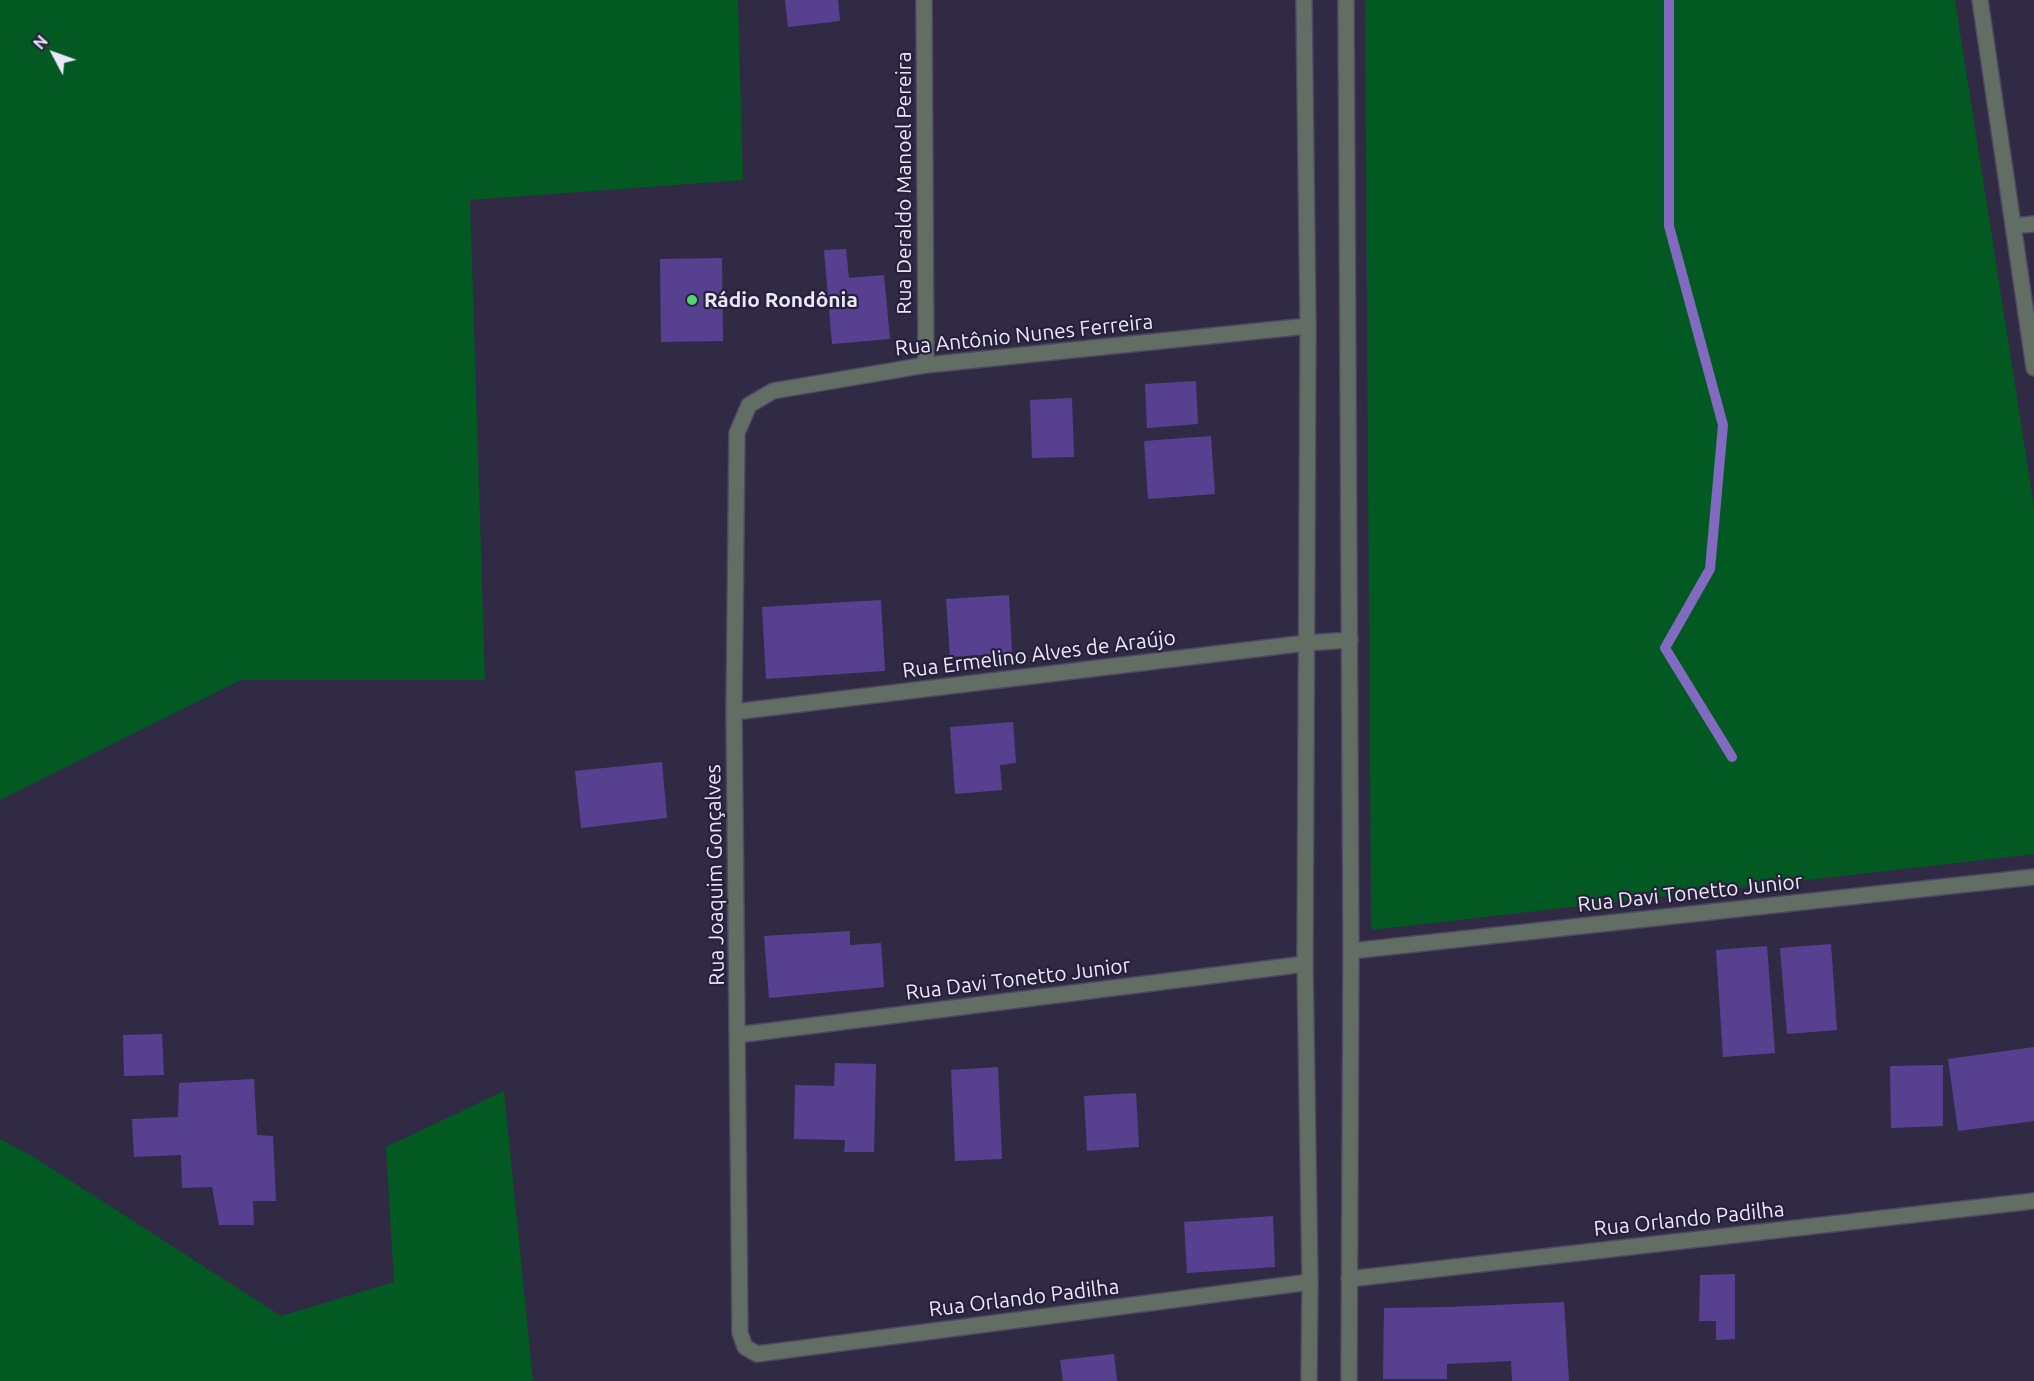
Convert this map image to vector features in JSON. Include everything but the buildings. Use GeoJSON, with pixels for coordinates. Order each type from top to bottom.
{"type":"FeatureCollection","features":[{"type":"Feature","properties":{"kind":"street","name":"Rua Deraldo Manoel Pereira"},"geometry":{"type":"LineString","coordinates":[[924,0],[926,365]]}},
{"type":"Feature","properties":{"kind":"street"},"geometry":{"type":"LineString","coordinates":[[1304,0],[1308,326],[1305,964],[1310,1282],[1309,1381]]}},
{"type":"Feature","properties":{"kind":"street"},"geometry":{"type":"LineString","coordinates":[[1346,0],[1352,951],[1349,1381]]}},
{"type":"Feature","properties":{"kind":"street"},"geometry":{"type":"LineString","coordinates":[[1980,0],[2034,368]]}},
{"type":"Feature","properties":{"kind":"street"},"geometry":{"type":"LineString","coordinates":[[2013,226],[2034,224]]}},
{"type":"Feature","properties":{"kind":"street","name":"Rua Antônio Nunes Ferreira"},"geometry":{"type":"LineString","coordinates":[[750,405],[773,391],[926,365],[1308,326]]}},
{"type":"Feature","properties":{"kind":"street","name":"Rua Joaquim Gonçalves"},"geometry":{"type":"LineString","coordinates":[[745,1347],[740,1333],[734,712],[736,433],[750,405]]}},
{"type":"Feature","properties":{"kind":"street","name":"Rua Ermelino Alves de Araújo"},"geometry":{"type":"LineString","coordinates":[[734,712],[1306,643],[1350,640]]}},
{"type":"Feature","properties":{"kind":"street","name":"Rua Davi Tonetto Junior"},"geometry":{"type":"LineString","coordinates":[[1352,951],[2034,877]]}},
{"type":"Feature","properties":{"kind":"street","name":"Rua Davi Tonetto Junior"},"geometry":{"type":"LineString","coordinates":[[737,1035],[1305,964]]}},
{"type":"Feature","properties":{"kind":"street","name":"Rua Orlando Padilha"},"geometry":{"type":"LineString","coordinates":[[1349,1279],[2034,1202]]}},
{"type":"Feature","properties":{"kind":"street","name":"Rua Orlando Padilha"},"geometry":{"type":"LineString","coordinates":[[745,1347],[757,1354],[1310,1282]]}},
{"type":"Feature","properties":{"kind":"green space"},"geometry":{"type":"Polygon","coordinates":[[[0,0],[738,0],[743,180],[470,200],[485,680],[241,680],[0,800],[0,0]]]}},
{"type":"Feature","properties":{"kind":"green space"},"geometry":{"type":"Polygon","coordinates":[[[1365,0],[1955,0],[2034,507],[2034,854],[1371,930],[1365,0]]]}},
{"type":"Feature","properties":{"kind":"green space"},"geometry":{"type":"Polygon","coordinates":[[[504,1091],[533,1381],[0,1381],[0,1139],[32,1156],[281,1316],[394,1282],[386,1147],[504,1091]]]}},
{"type":"Feature","properties":{"kind":"waterway"},"geometry":{"type":"LineString","coordinates":[[1669,0],[1669,226],[1723,425],[1710,569],[1665,648],[1732,757]]}},
{"type":"Feature","properties":{"kind":"place","name":"Rádio Rondônia"},"geometry":{"type":"Point","coordinates":[692,300]}}]}
